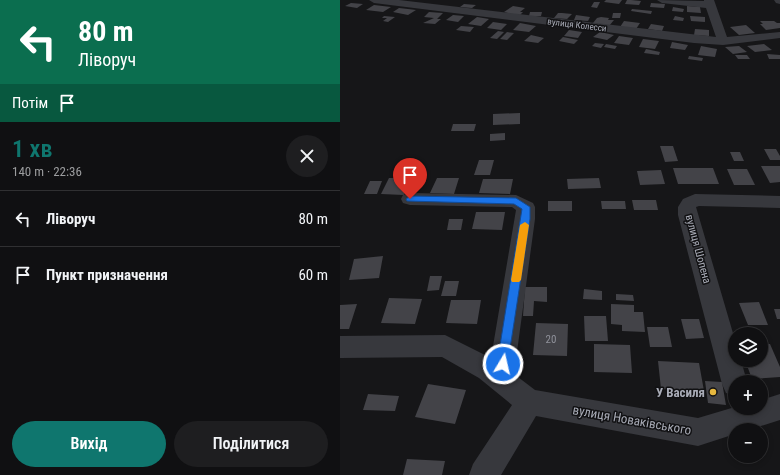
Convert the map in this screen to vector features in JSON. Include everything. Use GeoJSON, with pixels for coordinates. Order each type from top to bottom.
{"type":"FeatureCollection","features":[{"type":"Feature","properties":{"kind":"street","name":"вулиця Колесси"},"geometry":{"type":"LineString","coordinates":[[374,0],[686,38],[723,41],[780,35]]}},
{"type":"Feature","properties":{"kind":"street"},"geometry":{"type":"LineString","coordinates":[[662,0],[710,3],[723,41]]}},
{"type":"Feature","properties":{"kind":"street"},"geometry":{"type":"LineString","coordinates":[[410,199],[516,201],[526,207],[526,219],[500,379]]}},
{"type":"Feature","properties":{"kind":"street","name":"вулиця Шопена"},"geometry":{"type":"LineString","coordinates":[[732,375],[687,207],[695,200],[780,202]]}},
{"type":"Feature","properties":{"kind":"street"},"geometry":{"type":"LineString","coordinates":[[340,347],[445,346],[488,370],[529,402],[484,475]]}},
{"type":"Feature","properties":{"kind":"street","name":"вулиця Новаківського"},"geometry":{"type":"LineString","coordinates":[[529,402],[698,432],[738,415]]}},
{"type":"Feature","properties":{"kind":"street","name":"вулиця Новаківського"},"geometry":{"type":"LineString","coordinates":[[768,409],[780,407]]}},
{"type":"Feature","properties":{"kind":"building"},"geometry":{"type":"Polygon","coordinates":[[[606,0],[622,0],[619,4],[604,2],[606,0]]]}},
{"type":"Feature","properties":{"kind":"building"},"geometry":{"type":"Polygon","coordinates":[[[627,0],[641,1],[639,5],[625,4],[627,0]]]}},
{"type":"Feature","properties":{"kind":"building"},"geometry":{"type":"Polygon","coordinates":[[[594,2],[600,2],[597,8],[591,7],[594,2]]]}},
{"type":"Feature","properties":{"kind":"building"},"geometry":{"type":"Polygon","coordinates":[[[351,3],[363,4],[357,8],[345,6],[351,3]]]}},
{"type":"Feature","properties":{"kind":"building"},"geometry":{"type":"Polygon","coordinates":[[[651,3],[665,4],[664,8],[650,7],[651,3]]]}},
{"type":"Feature","properties":{"kind":"building"},"geometry":{"type":"Polygon","coordinates":[[[464,4],[476,5],[472,8],[460,7],[464,4]]]}},
{"type":"Feature","properties":{"kind":"building"},"geometry":{"type":"Polygon","coordinates":[[[374,5],[391,7],[383,12],[366,10],[374,5]]]}},
{"type":"Feature","properties":{"kind":"building"},"geometry":{"type":"Polygon","coordinates":[[[513,6],[525,8],[520,12],[523,12],[519,16],[504,12],[513,6]]]}},
{"type":"Feature","properties":{"kind":"building"},"geometry":{"type":"Polygon","coordinates":[[[687,6],[700,7],[701,13],[687,12],[687,6]]]}},
{"type":"Feature","properties":{"kind":"building"},"geometry":{"type":"Polygon","coordinates":[[[673,7],[684,9],[683,12],[672,11],[673,7]]]}},
{"type":"Feature","properties":{"kind":"building"},"geometry":{"type":"Polygon","coordinates":[[[399,8],[416,10],[408,15],[393,12],[399,8]]]}},
{"type":"Feature","properties":{"kind":"building"},"geometry":{"type":"Polygon","coordinates":[[[632,9],[652,11],[651,14],[631,11],[632,9]]]}},
{"type":"Feature","properties":{"kind":"building"},"geometry":{"type":"Polygon","coordinates":[[[429,12],[443,13],[437,19],[441,19],[435,24],[423,23],[434,18],[424,17],[429,12]]]}},
{"type":"Feature","properties":{"kind":"building"},"geometry":{"type":"Polygon","coordinates":[[[530,12],[542,12],[541,16],[529,16],[530,12]]]}},
{"type":"Feature","properties":{"kind":"building"},"geometry":{"type":"Polygon","coordinates":[[[558,13],[572,14],[567,19],[554,18],[558,13]]]}},
{"type":"Feature","properties":{"kind":"building"},"geometry":{"type":"Polygon","coordinates":[[[613,13],[621,13],[620,18],[612,18],[613,13]]]}},
{"type":"Feature","properties":{"kind":"building"},"geometry":{"type":"Polygon","coordinates":[[[453,15],[464,16],[458,22],[446,20],[453,15]]]}},
{"type":"Feature","properties":{"kind":"building"},"geometry":{"type":"Polygon","coordinates":[[[576,15],[590,17],[588,21],[574,20],[576,15]]]}},
{"type":"Feature","properties":{"kind":"building"},"geometry":{"type":"Polygon","coordinates":[[[384,16],[395,17],[388,22],[383,21],[387,18],[382,18],[384,16]]]}},
{"type":"Feature","properties":{"kind":"building"},"geometry":{"type":"Polygon","coordinates":[[[675,16],[684,18],[683,21],[673,20],[675,16]]]}},
{"type":"Feature","properties":{"kind":"building"},"geometry":{"type":"Polygon","coordinates":[[[690,16],[705,17],[705,22],[691,21],[690,16]]]}},
{"type":"Feature","properties":{"kind":"building"},"geometry":{"type":"Polygon","coordinates":[[[477,17],[489,19],[481,26],[468,24],[477,17]]]}},
{"type":"Feature","properties":{"kind":"building"},"geometry":{"type":"Polygon","coordinates":[[[597,18],[609,18],[608,20],[614,20],[609,26],[593,23],[597,18]]]}},
{"type":"Feature","properties":{"kind":"building"},"geometry":{"type":"Polygon","coordinates":[[[624,21],[640,23],[636,29],[620,27],[624,21]]]}},
{"type":"Feature","properties":{"kind":"building"},"geometry":{"type":"Polygon","coordinates":[[[760,21],[774,21],[780,23],[780,28],[766,30],[760,24],[763,24],[760,21]]]}},
{"type":"Feature","properties":{"kind":"building"},"geometry":{"type":"Polygon","coordinates":[[[493,22],[507,24],[501,30],[487,28],[493,22]]]}},
{"type":"Feature","properties":{"kind":"building"},"geometry":{"type":"Polygon","coordinates":[[[520,23],[536,26],[529,32],[513,30],[520,23]]]}},
{"type":"Feature","properties":{"kind":"building"},"geometry":{"type":"Polygon","coordinates":[[[651,24],[664,26],[662,31],[648,29],[651,24]]]}},
{"type":"Feature","properties":{"kind":"building"},"geometry":{"type":"Polygon","coordinates":[[[746,25],[755,33],[739,35],[730,27],[746,25]]]}},
{"type":"Feature","properties":{"kind":"building"},"geometry":{"type":"Polygon","coordinates":[[[461,26],[474,27],[470,32],[456,30],[461,26]]]}},
{"type":"Feature","properties":{"kind":"building"},"geometry":{"type":"Polygon","coordinates":[[[695,29],[709,30],[709,36],[694,35],[695,29]]]}},
{"type":"Feature","properties":{"kind":"building"},"geometry":{"type":"Polygon","coordinates":[[[569,30],[582,32],[578,38],[564,36],[569,30]]]}},
{"type":"Feature","properties":{"kind":"building"},"geometry":{"type":"Polygon","coordinates":[[[498,31],[504,32],[497,39],[490,38],[498,31]]]}},
{"type":"Feature","properties":{"kind":"building"},"geometry":{"type":"Polygon","coordinates":[[[507,32],[514,33],[507,40],[500,39],[507,32]]]}},
{"type":"Feature","properties":{"kind":"building"},"geometry":{"type":"Polygon","coordinates":[[[600,32],[614,35],[607,40],[593,37],[600,32]]]}},
{"type":"Feature","properties":{"kind":"building"},"geometry":{"type":"Polygon","coordinates":[[[531,35],[544,38],[538,43],[524,41],[531,35]]]}},
{"type":"Feature","properties":{"kind":"building"},"geometry":{"type":"Polygon","coordinates":[[[619,36],[633,38],[629,45],[614,43],[619,36]]]}},
{"type":"Feature","properties":{"kind":"building"},"geometry":{"type":"Polygon","coordinates":[[[563,37],[578,40],[574,44],[559,41],[563,37]]]}},
{"type":"Feature","properties":{"kind":"building"},"geometry":{"type":"Polygon","coordinates":[[[643,39],[659,41],[655,49],[639,47],[643,39]]]}},
{"type":"Feature","properties":{"kind":"building"},"geometry":{"type":"Polygon","coordinates":[[[672,42],[688,45],[685,50],[670,48],[672,42]]]}},
{"type":"Feature","properties":{"kind":"building"},"geometry":{"type":"Polygon","coordinates":[[[595,43],[604,44],[601,48],[592,46],[595,43]]]}},
{"type":"Feature","properties":{"kind":"building"},"geometry":{"type":"Polygon","coordinates":[[[606,44],[617,46],[615,49],[604,47],[606,44]]]}},
{"type":"Feature","properties":{"kind":"building"},"geometry":{"type":"Polygon","coordinates":[[[764,44],[772,50],[755,52],[747,46],[764,44]]]}},
{"type":"Feature","properties":{"kind":"building"},"geometry":{"type":"Polygon","coordinates":[[[701,46],[717,49],[715,57],[698,55],[701,46]]]}},
{"type":"Feature","properties":{"kind":"building"},"geometry":{"type":"Polygon","coordinates":[[[739,46],[747,52],[733,54],[725,47],[739,46]]]}},
{"type":"Feature","properties":{"kind":"building"},"geometry":{"type":"Polygon","coordinates":[[[646,49],[660,52],[659,55],[644,53],[646,49]]]}},
{"type":"Feature","properties":{"kind":"building"},"geometry":{"type":"Polygon","coordinates":[[[767,54],[780,55],[780,59],[769,59],[767,54]]]}},
{"type":"Feature","properties":{"kind":"building"},"geometry":{"type":"Polygon","coordinates":[[[735,55],[747,55],[750,59],[738,59],[735,55]]]}},
{"type":"Feature","properties":{"kind":"building"},"geometry":{"type":"Polygon","coordinates":[[[689,56],[703,58],[702,61],[688,59],[689,56]]]}},
{"type":"Feature","properties":{"kind":"building"},"geometry":{"type":"Polygon","coordinates":[[[520,113],[520,124],[493,125],[493,114],[520,113]]]}},
{"type":"Feature","properties":{"kind":"building"},"geometry":{"type":"Polygon","coordinates":[[[453,124],[476,124],[474,131],[451,131],[453,124]]]}},
{"type":"Feature","properties":{"kind":"building"},"geometry":{"type":"Polygon","coordinates":[[[505,133],[505,140],[490,141],[490,134],[505,133]]]}},
{"type":"Feature","properties":{"kind":"building"},"geometry":{"type":"Polygon","coordinates":[[[660,146],[673,146],[678,161],[665,162],[660,146]]]}},
{"type":"Feature","properties":{"kind":"building"},"geometry":{"type":"Polygon","coordinates":[[[764,149],[776,149],[780,156],[780,160],[770,160],[764,149]]]}},
{"type":"Feature","properties":{"kind":"building"},"geometry":{"type":"Polygon","coordinates":[[[730,152],[740,152],[744,161],[734,161],[730,152]]]}},
{"type":"Feature","properties":{"kind":"building"},"geometry":{"type":"Polygon","coordinates":[[[479,160],[494,160],[490,175],[474,175],[479,160]]]}},
{"type":"Feature","properties":{"kind":"building"},"geometry":{"type":"Polygon","coordinates":[[[761,166],[780,166],[780,182],[770,183],[761,166]]]}},
{"type":"Feature","properties":{"kind":"building"},"geometry":{"type":"Polygon","coordinates":[[[673,168],[713,168],[719,184],[678,184],[673,168]]]}},
{"type":"Feature","properties":{"kind":"building"},"geometry":{"type":"Polygon","coordinates":[[[727,169],[747,169],[755,185],[734,185],[727,169]]]}},
{"type":"Feature","properties":{"kind":"building"},"geometry":{"type":"Polygon","coordinates":[[[661,170],[665,184],[640,185],[637,171],[661,170]]]}},
{"type":"Feature","properties":{"kind":"building"},"geometry":{"type":"Polygon","coordinates":[[[389,178],[410,178],[404,195],[381,194],[389,178]]]}},
{"type":"Feature","properties":{"kind":"building"},"geometry":{"type":"Polygon","coordinates":[[[437,178],[459,178],[454,194],[430,193],[437,178]]]}},
{"type":"Feature","properties":{"kind":"building"},"geometry":{"type":"Polygon","coordinates":[[[599,178],[601,188],[568,189],[567,179],[599,178]]]}},
{"type":"Feature","properties":{"kind":"building"},"geometry":{"type":"Polygon","coordinates":[[[483,179],[513,179],[510,194],[479,193],[483,179]]]}},
{"type":"Feature","properties":{"kind":"building"},"geometry":{"type":"Polygon","coordinates":[[[370,181],[382,181],[377,194],[364,194],[370,181]]]}},
{"type":"Feature","properties":{"kind":"building"},"geometry":{"type":"Polygon","coordinates":[[[632,200],[656,200],[658,210],[634,210],[632,200]]]}},
{"type":"Feature","properties":{"kind":"building"},"geometry":{"type":"Polygon","coordinates":[[[548,201],[572,201],[572,211],[548,211],[548,201]]]}},
{"type":"Feature","properties":{"kind":"building"},"geometry":{"type":"Polygon","coordinates":[[[601,201],[625,201],[626,209],[602,209],[601,201]]]}},
{"type":"Feature","properties":{"kind":"building"},"geometry":{"type":"Polygon","coordinates":[[[476,212],[505,212],[502,230],[472,229],[476,212]]]}},
{"type":"Feature","properties":{"kind":"building"},"geometry":{"type":"Polygon","coordinates":[[[449,219],[463,219],[461,230],[447,230],[449,219]]]}},
{"type":"Feature","properties":{"kind":"building"},"geometry":{"type":"Polygon","coordinates":[[[383,256],[379,278],[349,280],[354,259],[383,256]]]}},
{"type":"Feature","properties":{"kind":"building"},"geometry":{"type":"Polygon","coordinates":[[[430,276],[442,276],[439,290],[427,291],[430,276]]]}},
{"type":"Feature","properties":{"kind":"building"},"geometry":{"type":"Polygon","coordinates":[[[445,281],[459,281],[456,296],[441,296],[445,281]]]}},
{"type":"Feature","properties":{"kind":"building"},"geometry":{"type":"Polygon","coordinates":[[[525,287],[547,287],[547,302],[534,301],[533,316],[523,316],[525,287]]]}},
{"type":"Feature","properties":{"kind":"building"},"geometry":{"type":"Polygon","coordinates":[[[584,289],[602,291],[602,300],[583,299],[584,289]]]}},
{"type":"Feature","properties":{"kind":"building"},"geometry":{"type":"Polygon","coordinates":[[[616,294],[633,295],[634,301],[616,300],[616,294]]]}},
{"type":"Feature","properties":{"kind":"building"},"geometry":{"type":"Polygon","coordinates":[[[389,298],[422,299],[415,324],[381,323],[389,298]]]}},
{"type":"Feature","properties":{"kind":"building"},"geometry":{"type":"Polygon","coordinates":[[[451,300],[481,300],[477,324],[446,323],[451,300]]]}},
{"type":"Feature","properties":{"kind":"building"},"geometry":{"type":"Polygon","coordinates":[[[759,302],[768,325],[748,325],[739,303],[759,302]]]}},
{"type":"Feature","properties":{"kind":"building"},"geometry":{"type":"Polygon","coordinates":[[[357,304],[349,329],[340,329],[340,305],[357,304]]]}},
{"type":"Feature","properties":{"kind":"building"},"geometry":{"type":"Polygon","coordinates":[[[611,304],[634,305],[634,312],[643,312],[645,332],[622,331],[622,325],[611,324],[611,304]]]}},
{"type":"Feature","properties":{"kind":"building"},"geometry":{"type":"Polygon","coordinates":[[[774,309],[780,309],[780,319],[777,319],[774,309]]]}},
{"type":"Feature","properties":{"kind":"building"},"geometry":{"type":"Polygon","coordinates":[[[584,316],[606,316],[608,341],[585,341],[584,316]]]}},
{"type":"Feature","properties":{"kind":"building"},"geometry":{"type":"Polygon","coordinates":[[[681,319],[699,319],[704,338],[686,339],[681,319]]]}},
{"type":"Feature","properties":{"kind":"building"},"geometry":{"type":"Polygon","coordinates":[[[536,323],[568,324],[567,356],[533,355],[536,323]]]}},
{"type":"Feature","properties":{"kind":"building"},"geometry":{"type":"Polygon","coordinates":[[[647,327],[668,327],[672,347],[650,347],[647,327]]]}},
{"type":"Feature","properties":{"kind":"building"},"geometry":{"type":"Polygon","coordinates":[[[594,344],[630,345],[632,373],[594,372],[594,344]]]}},
{"type":"Feature","properties":{"kind":"building"},"geometry":{"type":"Polygon","coordinates":[[[768,344],[770,344],[780,367],[780,377],[768,378],[768,375],[751,375],[748,367],[768,367],[768,344]]]}},
{"type":"Feature","properties":{"kind":"building"},"geometry":{"type":"Polygon","coordinates":[[[658,361],[699,363],[704,391],[661,389],[658,361]]]}},
{"type":"Feature","properties":{"kind":"building"},"geometry":{"type":"Polygon","coordinates":[[[705,381],[722,382],[726,405],[708,403],[705,381]]]}},
{"type":"Feature","properties":{"kind":"building"},"geometry":{"type":"Polygon","coordinates":[[[428,384],[466,390],[455,424],[415,417],[428,384]]]}},
{"type":"Feature","properties":{"kind":"building"},"geometry":{"type":"Polygon","coordinates":[[[368,394],[399,396],[395,411],[363,410],[368,394]]]}},
{"type":"Feature","properties":{"kind":"building"},"geometry":{"type":"Polygon","coordinates":[[[407,459],[445,461],[442,475],[403,475],[407,459]]]}},
{"type":"Feature","properties":{"kind":"slow traffic"},"geometry":{"type":"LineString","coordinates":[[516,280],[525,225]]}},
{"type":"Feature","properties":{"kind":"place","name":"У Василя"},"geometry":{"type":"Point","coordinates":[713,392]}},
{"type":"Feature","properties":{"kind":"route"},"geometry":{"type":"LineString","coordinates":[[410,199],[516,201],[526,207],[526,219],[503,364]]}}]}
